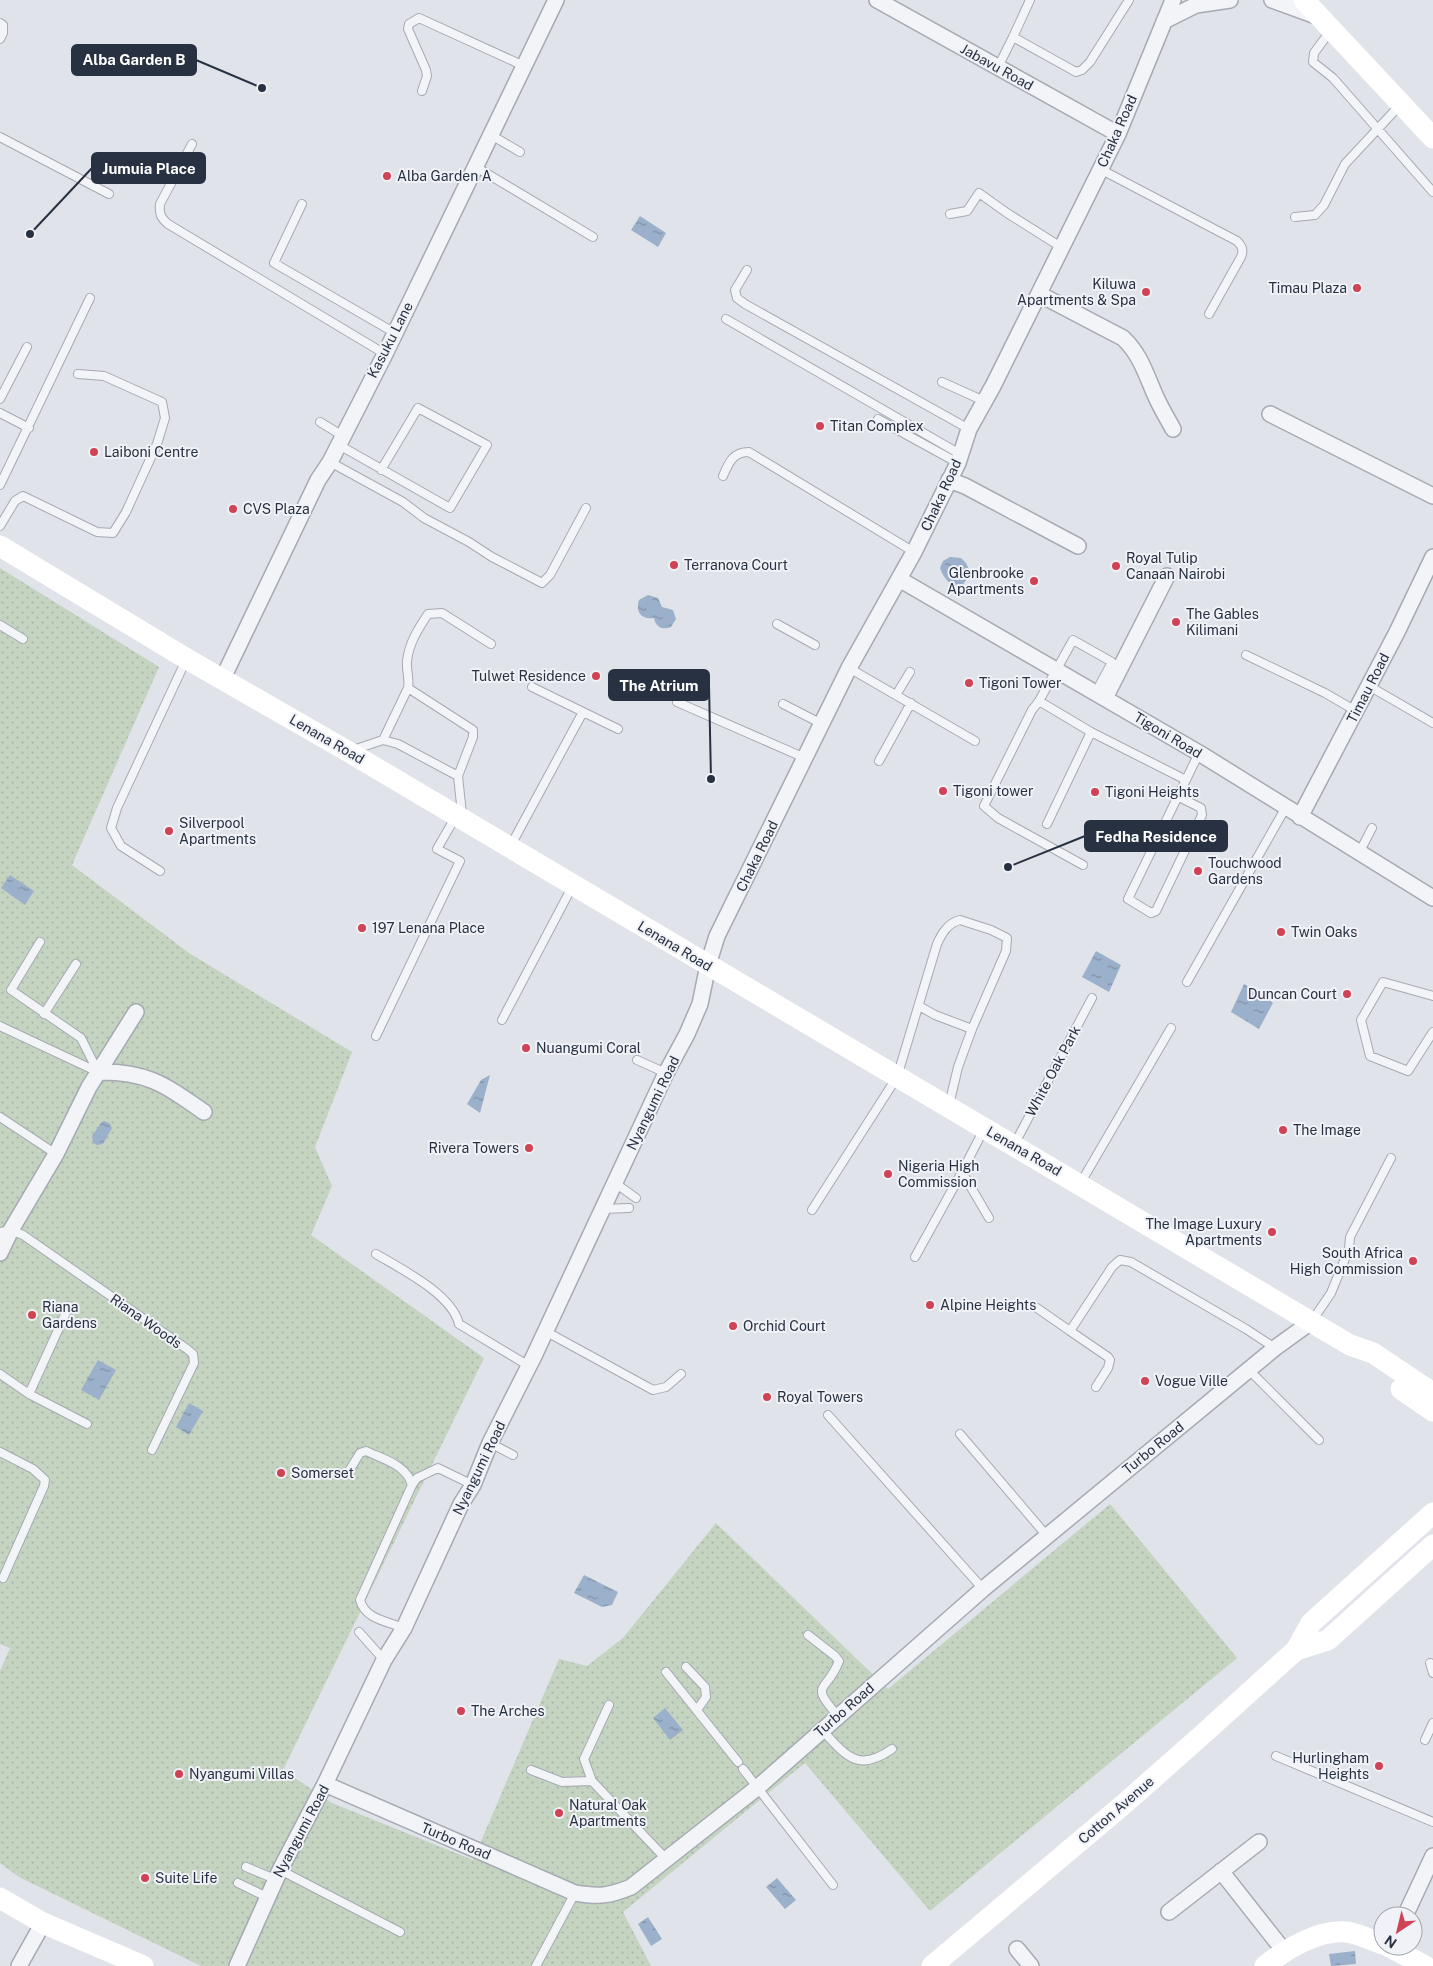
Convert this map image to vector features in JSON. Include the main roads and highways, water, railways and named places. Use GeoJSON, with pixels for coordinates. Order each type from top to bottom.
{"type":"FeatureCollection","features":[{"type":"Feature","properties":{"kind":"water"},"geometry":{"type":"Polygon","coordinates":[[[640,216],[666,233],[658,247],[631,230],[640,216]]]}},
{"type":"Feature","properties":{"kind":"water"},"geometry":{"type":"Polygon","coordinates":[[[950,557],[961,558],[971,573],[962,586],[951,583],[946,579],[940,568],[943,561],[950,557]]]}},
{"type":"Feature","properties":{"kind":"water"},"geometry":{"type":"Polygon","coordinates":[[[648,595],[658,598],[662,607],[673,610],[676,619],[671,627],[660,627],[656,624],[654,618],[646,618],[640,614],[638,608],[639,600],[648,595]]]}},
{"type":"Feature","properties":{"kind":"water"},"geometry":{"type":"Polygon","coordinates":[[[10,875],[34,891],[25,905],[1,888],[10,875]]]}},
{"type":"Feature","properties":{"kind":"water"},"geometry":{"type":"Polygon","coordinates":[[[1096,951],[1121,965],[1109,992],[1082,977],[1096,951]]]}},
{"type":"Feature","properties":{"kind":"water"},"geometry":{"type":"Polygon","coordinates":[[[1244,984],[1273,1003],[1259,1029],[1231,1012],[1244,984]]]}},
{"type":"Feature","properties":{"kind":"water"},"geometry":{"type":"Polygon","coordinates":[[[490,1075],[480,1113],[467,1104],[481,1080],[490,1075]]]}},
{"type":"Feature","properties":{"kind":"water"},"geometry":{"type":"Polygon","coordinates":[[[104,1121],[109,1123],[112,1128],[103,1144],[97,1145],[93,1143],[92,1136],[104,1121]]]}},
{"type":"Feature","properties":{"kind":"water"},"geometry":{"type":"Polygon","coordinates":[[[98,1360],[116,1370],[99,1400],[81,1390],[98,1360]]]}},
{"type":"Feature","properties":{"kind":"water"},"geometry":{"type":"Polygon","coordinates":[[[189,1403],[203,1411],[189,1435],[176,1427],[189,1403]]]}},
{"type":"Feature","properties":{"kind":"water"},"geometry":{"type":"Polygon","coordinates":[[[584,1575],[618,1592],[612,1605],[602,1607],[574,1593],[584,1575]]]}},
{"type":"Feature","properties":{"kind":"water"},"geometry":{"type":"Polygon","coordinates":[[[665,1708],[683,1730],[670,1740],[653,1718],[665,1708]]]}},
{"type":"Feature","properties":{"kind":"water"},"geometry":{"type":"Polygon","coordinates":[[[777,1878],[796,1900],[785,1909],[766,1887],[777,1878]]]}},
{"type":"Feature","properties":{"kind":"water"},"geometry":{"type":"Polygon","coordinates":[[[648,1917],[662,1939],[651,1946],[638,1924],[648,1917]]]}},
{"type":"Feature","properties":{"kind":"water"},"geometry":{"type":"Polygon","coordinates":[[[1355,1951],[1356,1964],[1331,1966],[1329,1954],[1355,1951]]]}},
{"type":"Feature","properties":{"kind":"place","name":"Alba Garden B"},"geometry":{"type":"Point","coordinates":[262,88]}},
{"type":"Feature","properties":{"kind":"place","name":"Alba Garden A"},"geometry":{"type":"Point","coordinates":[387,176]}},
{"type":"Feature","properties":{"kind":"place","name":"Jumuia Place"},"geometry":{"type":"Point","coordinates":[30,234]}},
{"type":"Feature","properties":{"kind":"place","name":"Timau Plaza"},"geometry":{"type":"Point","coordinates":[1357,288]}},
{"type":"Feature","properties":{"kind":"place","name":"Kiluwa Apartments & Spa"},"geometry":{"type":"Point","coordinates":[1146,292]}},
{"type":"Feature","properties":{"kind":"place","name":"Titan Complex"},"geometry":{"type":"Point","coordinates":[820,426]}},
{"type":"Feature","properties":{"kind":"place","name":"Laiboni Centre"},"geometry":{"type":"Point","coordinates":[94,452]}},
{"type":"Feature","properties":{"kind":"place","name":"CVS Plaza"},"geometry":{"type":"Point","coordinates":[233,509]}},
{"type":"Feature","properties":{"kind":"place","name":"Terranova Court"},"geometry":{"type":"Point","coordinates":[674,565]}},
{"type":"Feature","properties":{"kind":"place","name":"Royal Tulip Canaan Nairobi"},"geometry":{"type":"Point","coordinates":[1116,566]}},
{"type":"Feature","properties":{"kind":"place","name":"Glenbrooke Apartments"},"geometry":{"type":"Point","coordinates":[1034,581]}},
{"type":"Feature","properties":{"kind":"place","name":"The Gables Kilimani"},"geometry":{"type":"Point","coordinates":[1176,622]}},
{"type":"Feature","properties":{"kind":"place","name":"Tulwet Residence"},"geometry":{"type":"Point","coordinates":[596,676]}},
{"type":"Feature","properties":{"kind":"place","name":"Tigoni Tower"},"geometry":{"type":"Point","coordinates":[969,683]}},
{"type":"Feature","properties":{"kind":"place","name":"The Atrium"},"geometry":{"type":"Point","coordinates":[711,779]}},
{"type":"Feature","properties":{"kind":"place","name":"Tigoni tower"},"geometry":{"type":"Point","coordinates":[943,791]}},
{"type":"Feature","properties":{"kind":"place","name":"Tigoni Heights"},"geometry":{"type":"Point","coordinates":[1095,792]}},
{"type":"Feature","properties":{"kind":"place","name":"Silverpool Apartments"},"geometry":{"type":"Point","coordinates":[169,831]}},
{"type":"Feature","properties":{"kind":"place","name":"Fedha Residence"},"geometry":{"type":"Point","coordinates":[1008,867]}},
{"type":"Feature","properties":{"kind":"place","name":"Touchwood Gardens"},"geometry":{"type":"Point","coordinates":[1198,871]}},
{"type":"Feature","properties":{"kind":"place","name":"197 Lenana Place"},"geometry":{"type":"Point","coordinates":[362,928]}},
{"type":"Feature","properties":{"kind":"place","name":"Twin Oaks"},"geometry":{"type":"Point","coordinates":[1281,932]}},
{"type":"Feature","properties":{"kind":"place","name":"Duncan Court"},"geometry":{"type":"Point","coordinates":[1347,994]}},
{"type":"Feature","properties":{"kind":"place","name":"Nuangumi Coral"},"geometry":{"type":"Point","coordinates":[526,1048]}},
{"type":"Feature","properties":{"kind":"place","name":"The Image"},"geometry":{"type":"Point","coordinates":[1283,1130]}},
{"type":"Feature","properties":{"kind":"place","name":"Rivera Towers"},"geometry":{"type":"Point","coordinates":[529,1148]}},
{"type":"Feature","properties":{"kind":"place","name":"Nigeria High Commission"},"geometry":{"type":"Point","coordinates":[888,1174]}},
{"type":"Feature","properties":{"kind":"place","name":"The Image Luxury Apartments"},"geometry":{"type":"Point","coordinates":[1272,1232]}},
{"type":"Feature","properties":{"kind":"place","name":"South Africa High Commission"},"geometry":{"type":"Point","coordinates":[1413,1261]}},
{"type":"Feature","properties":{"kind":"place","name":"Alpine Heights"},"geometry":{"type":"Point","coordinates":[930,1305]}},
{"type":"Feature","properties":{"kind":"place","name":"Riana Gardens"},"geometry":{"type":"Point","coordinates":[32,1315]}},
{"type":"Feature","properties":{"kind":"place","name":"Orchid Court"},"geometry":{"type":"Point","coordinates":[733,1326]}},
{"type":"Feature","properties":{"kind":"place","name":"Vogue Ville"},"geometry":{"type":"Point","coordinates":[1145,1381]}},
{"type":"Feature","properties":{"kind":"place","name":"Royal Towers"},"geometry":{"type":"Point","coordinates":[767,1397]}},
{"type":"Feature","properties":{"kind":"place","name":"Somerset"},"geometry":{"type":"Point","coordinates":[281,1473]}},
{"type":"Feature","properties":{"kind":"place","name":"The Arches"},"geometry":{"type":"Point","coordinates":[461,1711]}},
{"type":"Feature","properties":{"kind":"place","name":"Hurlingham Heights"},"geometry":{"type":"Point","coordinates":[1379,1766]}},
{"type":"Feature","properties":{"kind":"place","name":"Nyangumi Villas"},"geometry":{"type":"Point","coordinates":[179,1774]}},
{"type":"Feature","properties":{"kind":"place","name":"Natural Oak Apartments"},"geometry":{"type":"Point","coordinates":[559,1813]}},
{"type":"Feature","properties":{"kind":"place","name":"Suite Life"},"geometry":{"type":"Point","coordinates":[145,1878]}}]}
